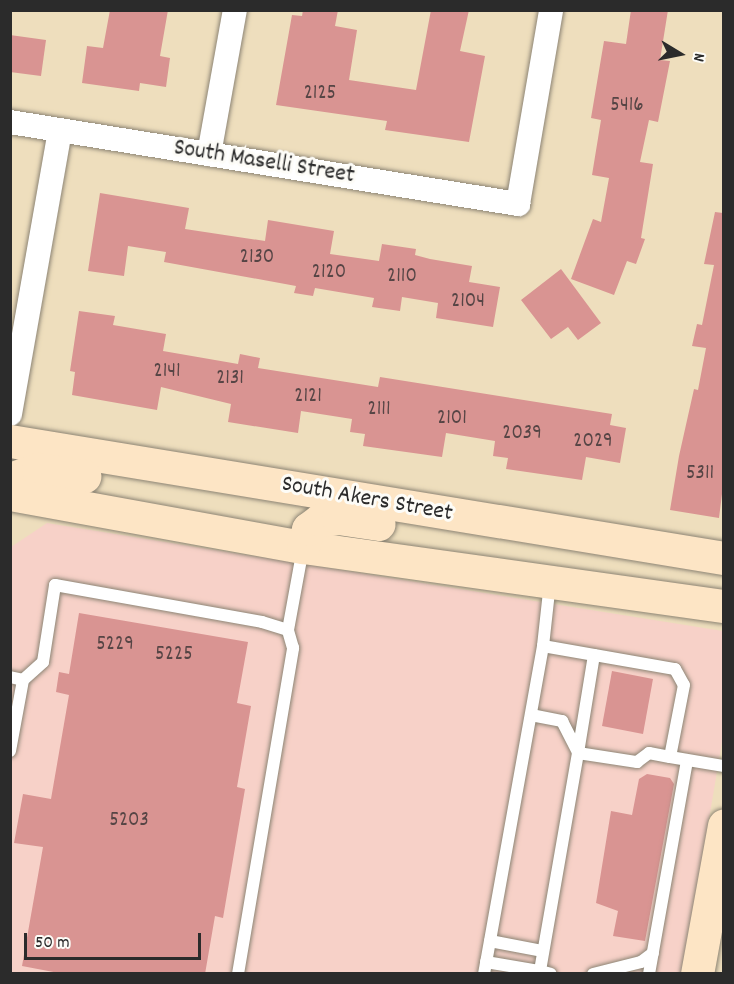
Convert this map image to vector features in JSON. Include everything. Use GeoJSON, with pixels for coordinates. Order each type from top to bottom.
{"type":"FeatureCollection","features":[{"type":"Feature","properties":{"kind":"main road","name":"South Akers Street"},"geometry":{"type":"LineString","coordinates":[[10,441],[723,558]]}},
{"type":"Feature","properties":{"kind":"main road"},"geometry":{"type":"LineString","coordinates":[[10,479],[31,470],[45,470],[195,494],[242,479]]}},
{"type":"Feature","properties":{"kind":"main road"},"geometry":{"type":"LineString","coordinates":[[10,494],[303,547],[723,606]]}},
{"type":"Feature","properties":{"kind":"main road"},"geometry":{"type":"LineString","coordinates":[[303,547],[311,525],[331,518],[478,539],[537,528]]}},
{"type":"Feature","properties":{"kind":"main road"},"geometry":{"type":"LineString","coordinates":[[697,974],[723,825]]}},
{"type":"Feature","properties":{"kind":"street"},"geometry":{"type":"LineString","coordinates":[[209,154],[235,10]]}},
{"type":"Feature","properties":{"kind":"street","name":"South Maselli Street"},"geometry":{"type":"LineString","coordinates":[[10,122],[518,204],[551,10]]}},
{"type":"Feature","properties":{"kind":"street"},"geometry":{"type":"LineString","coordinates":[[10,414],[60,131]]}},
{"type":"Feature","properties":{"kind":"lane"},"geometry":{"type":"LineString","coordinates":[[238,974],[293,648],[288,630],[303,547]]}},
{"type":"Feature","properties":{"kind":"lane"},"geometry":{"type":"LineString","coordinates":[[550,582],[543,646],[485,968],[545,972],[543,951],[594,655]]}},
{"type":"Feature","properties":{"kind":"lane"},"geometry":{"type":"LineString","coordinates":[[10,751],[17,678],[43,662],[55,585],[262,622],[288,630]]}},
{"type":"Feature","properties":{"kind":"lane"},"geometry":{"type":"LineString","coordinates":[[543,646],[675,669],[684,685],[670,757]]}},
{"type":"Feature","properties":{"kind":"lane"},"geometry":{"type":"LineString","coordinates":[[531,715],[562,721],[578,753]]}},
{"type":"Feature","properties":{"kind":"lane"},"geometry":{"type":"LineString","coordinates":[[578,753],[637,762],[649,753],[723,766]]}},
{"type":"Feature","properties":{"kind":"lane"},"geometry":{"type":"LineString","coordinates":[[649,974],[687,760]]}},
{"type":"Feature","properties":{"kind":"lane"},"geometry":{"type":"LineString","coordinates":[[490,941],[543,951]]}},
{"type":"Feature","properties":{"kind":"lane"},"geometry":{"type":"LineString","coordinates":[[593,974],[641,962],[653,953]]}},
{"type":"Feature","properties":{"kind":"shaded area"},"geometry":{"type":"Polygon","coordinates":[[[47,523],[723,631],[723,736],[683,973],[11,974],[11,547],[47,523]]]}},
{"type":"Feature","properties":{"kind":"building"},"geometry":{"type":"Polygon","coordinates":[[[110,10],[168,10],[160,56],[170,58],[166,87],[140,83],[139,91],[82,83],[87,46],[103,48],[110,10]]]}},
{"type":"Feature","properties":{"kind":"building"},"geometry":{"type":"Polygon","coordinates":[[[303,10],[338,10],[335,26],[357,30],[349,80],[416,90],[431,10],[469,10],[460,51],[485,56],[469,142],[385,130],[387,121],[276,105],[292,15],[302,16],[303,10]]]}},
{"type":"Feature","properties":{"kind":"building"},"geometry":{"type":"Polygon","coordinates":[[[631,10],[668,10],[660,60],[670,61],[658,122],[649,120],[640,162],[653,164],[641,238],[645,239],[636,264],[627,261],[614,295],[571,279],[593,219],[601,222],[609,178],[592,175],[601,120],[591,118],[604,41],[626,44],[631,10]]]}},
{"type":"Feature","properties":{"kind":"building"},"geometry":{"type":"Polygon","coordinates":[[[10,35],[46,40],[41,76],[10,72],[10,35]]]}},
{"type":"Feature","properties":{"kind":"building"},"geometry":{"type":"Polygon","coordinates":[[[100,193],[189,208],[185,229],[265,241],[268,220],[334,231],[330,254],[379,261],[382,244],[416,249],[415,255],[472,266],[469,282],[500,287],[493,327],[436,318],[438,303],[402,297],[400,311],[372,307],[374,298],[315,288],[313,296],[294,293],[296,286],[164,262],[166,252],[128,246],[124,276],[88,271],[100,193]]]}},
{"type":"Feature","properties":{"kind":"building"},"geometry":{"type":"Polygon","coordinates":[[[715,212],[723,213],[723,486],[719,518],[670,510],[679,456],[694,389],[698,390],[706,348],[692,346],[697,324],[702,325],[714,265],[704,264],[715,212]]]}},
{"type":"Feature","properties":{"kind":"building"},"geometry":{"type":"Polygon","coordinates":[[[561,269],[601,323],[578,340],[568,327],[551,339],[521,300],[561,269]]]}},
{"type":"Feature","properties":{"kind":"building"},"geometry":{"type":"Polygon","coordinates":[[[79,311],[115,316],[113,325],[166,334],[163,351],[238,364],[240,354],[260,358],[258,368],[378,387],[380,377],[612,414],[610,425],[626,428],[620,463],[586,457],[582,480],[506,469],[508,458],[493,456],[495,441],[446,433],[442,457],[363,446],[365,434],[350,432],[352,419],[301,411],[298,433],[228,422],[231,404],[161,387],[157,410],[72,395],[75,372],[70,371],[79,311]]]}},
{"type":"Feature","properties":{"kind":"building"},"geometry":{"type":"Polygon","coordinates":[[[79,613],[248,642],[237,703],[251,706],[237,787],[245,789],[223,918],[215,916],[205,974],[64,974],[22,966],[43,847],[14,843],[23,794],[51,799],[69,695],[56,692],[59,672],[69,674],[79,613]]]}},
{"type":"Feature","properties":{"kind":"building"},"geometry":{"type":"Polygon","coordinates":[[[612,671],[653,679],[643,734],[602,726],[612,671]]]}},
{"type":"Feature","properties":{"kind":"building"},"geometry":{"type":"Polygon","coordinates":[[[647,774],[670,778],[674,784],[645,941],[613,936],[618,911],[596,903],[611,811],[632,815],[639,779],[647,774]]]}}]}
